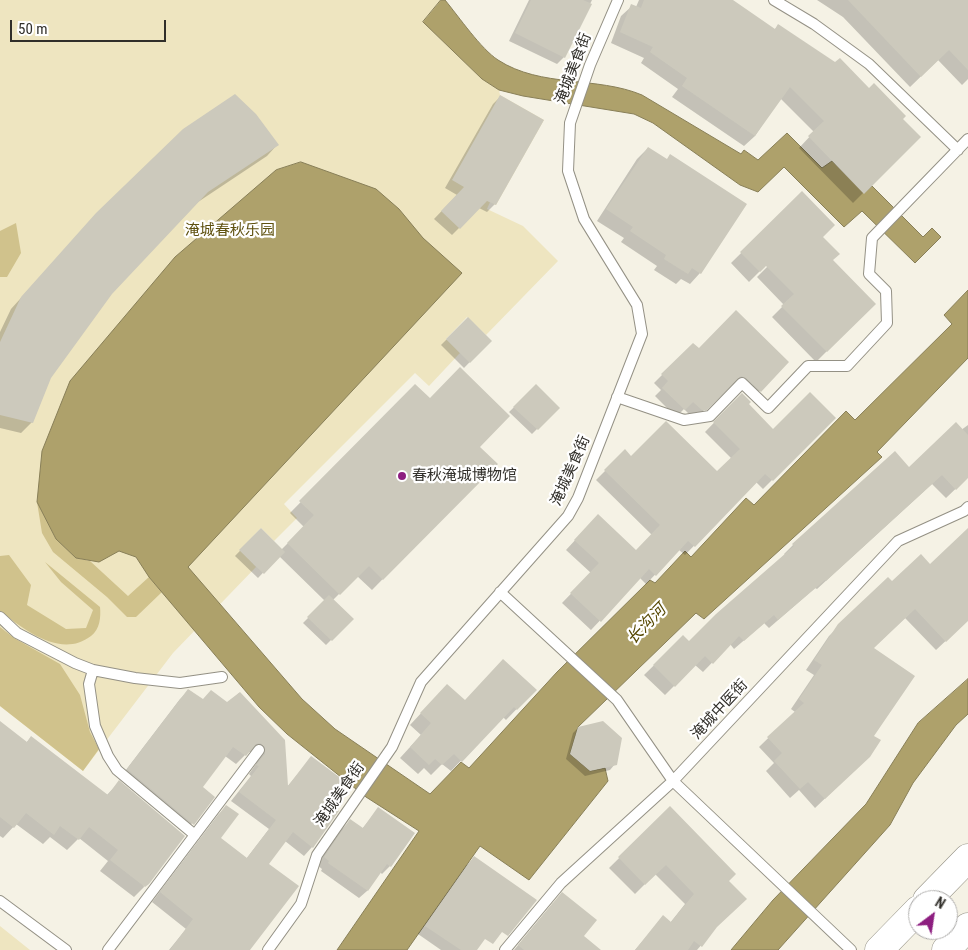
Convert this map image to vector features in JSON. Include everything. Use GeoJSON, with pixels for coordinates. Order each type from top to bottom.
{"type":"FeatureCollection","features":[{"type":"Feature","properties":{"kind":"main road"},"geometry":{"type":"LineString","coordinates":[[937,890],[968,858]]}},
{"type":"Feature","properties":{"kind":"main road"},"geometry":{"type":"LineString","coordinates":[[880,950],[908,921]]}},
{"type":"Feature","properties":{"kind":"main road"},"geometry":{"type":"LineString","coordinates":[[946,950],[968,927]]}},
{"type":"Feature","properties":{"kind":"lane","name":"淹城美食街"},"geometry":{"type":"LineString","coordinates":[[268,950],[301,904],[317,855],[392,747],[421,682],[568,516],[578,498],[642,334],[637,305],[584,219],[568,171],[570,123],[590,65],[618,0]]}},
{"type":"Feature","properties":{"kind":"lane"},"geometry":{"type":"LineString","coordinates":[[780,2],[869,64],[958,150]]}},
{"type":"Feature","properties":{"kind":"lane"},"geometry":{"type":"LineString","coordinates":[[618,397],[684,420],[710,416],[742,383],[768,408],[808,366],[847,366],[887,323],[886,291],[869,274],[872,238],[968,139]]}},
{"type":"Feature","properties":{"kind":"lane","name":"淹城中医街"},"geometry":{"type":"LineString","coordinates":[[505,950],[561,883],[673,781],[898,541],[964,511],[968,507]]}},
{"type":"Feature","properties":{"kind":"lane"},"geometry":{"type":"LineString","coordinates":[[500,592],[617,700],[673,781],[852,950]]}},
{"type":"Feature","properties":{"kind":"lane"},"geometry":{"type":"LineString","coordinates":[[0,617],[17,633],[75,664],[93,670],[135,678],[180,683],[222,677]]}},
{"type":"Feature","properties":{"kind":"lane"},"geometry":{"type":"LineString","coordinates":[[93,670],[89,684],[95,726],[108,756],[117,770],[195,834]]}},
{"type":"Feature","properties":{"kind":"lane"},"geometry":{"type":"LineString","coordinates":[[108,950],[259,750]]}},
{"type":"Feature","properties":{"kind":"lane"},"geometry":{"type":"LineString","coordinates":[[0,901],[66,950]]}},
{"type":"Feature","properties":{"kind":"green space","name":"淹城春秋乐园"},"geometry":{"type":"Polygon","coordinates":[[[0,0],[441,0],[424,22],[482,79],[499,90],[500,95],[544,120],[496,205],[490,202],[487,209],[523,226],[558,261],[486,335],[467,317],[446,339],[460,353],[429,386],[415,373],[284,504],[297,518],[274,541],[261,528],[240,550],[256,567],[173,653],[83,771],[0,706],[0,0]]]}},
{"type":"Feature","properties":{"kind":"green space"},"geometry":{"type":"Polygon","coordinates":[[[0,926],[30,950],[0,950],[0,926]]]}},
{"type":"Feature","properties":{"kind":"shaded area"},"geometry":{"type":"Polygon","coordinates":[[[16,223],[21,253],[7,277],[0,277],[0,231],[16,223]]]}},
{"type":"Feature","properties":{"kind":"shaded area"},"geometry":{"type":"Polygon","coordinates":[[[37,502],[56,539],[76,558],[90,561],[128,596],[149,577],[162,592],[136,617],[127,617],[107,597],[53,552],[42,533],[37,502]]]}},
{"type":"Feature","properties":{"kind":"shaded area"},"geometry":{"type":"Polygon","coordinates":[[[9,555],[31,585],[27,605],[66,629],[86,628],[93,610],[61,582],[45,562],[100,607],[99,623],[94,633],[80,642],[56,643],[32,633],[0,611],[0,556],[9,555]]]}},
{"type":"Feature","properties":{"kind":"shaded area"},"geometry":{"type":"Polygon","coordinates":[[[0,627],[14,638],[60,664],[80,695],[90,732],[99,749],[83,771],[0,706],[0,627]]]}},
{"type":"Feature","properties":{"kind":"water"},"geometry":{"type":"Polygon","coordinates":[[[441,0],[445,0],[477,41],[491,55],[515,69],[532,75],[607,85],[642,95],[741,154],[744,150],[758,160],[787,133],[822,168],[832,161],[864,193],[872,186],[923,237],[932,228],[941,237],[915,263],[862,211],[844,227],[784,167],[758,192],[740,185],[653,123],[634,114],[523,96],[499,90],[482,79],[423,22],[441,0]]]}},
{"type":"Feature","properties":{"kind":"water","name":"长沟河"},"geometry":{"type":"Polygon","coordinates":[[[301,162],[376,189],[399,209],[423,238],[462,273],[188,567],[302,699],[335,729],[430,794],[461,762],[469,768],[557,672],[650,580],[655,583],[685,551],[691,557],[746,498],[754,505],[846,411],[855,420],[952,324],[944,315],[968,290],[968,358],[877,452],[882,457],[704,619],[696,613],[578,727],[570,754],[590,771],[605,768],[608,781],[529,880],[480,846],[407,950],[337,950],[419,831],[366,797],[287,734],[259,707],[149,577],[136,557],[119,551],[99,562],[76,558],[56,539],[37,502],[42,451],[70,381],[175,257],[276,170],[301,162]]]}},
{"type":"Feature","properties":{"kind":"water"},"geometry":{"type":"Polygon","coordinates":[[[968,679],[968,714],[956,725],[913,783],[890,825],[778,950],[731,950],[773,900],[866,804],[918,723],[968,679]]]}},
{"type":"Feature","properties":{"kind":"building"},"geometry":{"type":"Polygon","coordinates":[[[531,0],[583,0],[592,4],[565,58],[515,33],[531,0]]]}},
{"type":"Feature","properties":{"kind":"building"},"geometry":{"type":"Polygon","coordinates":[[[644,0],[733,0],[775,29],[778,24],[835,62],[840,58],[869,88],[874,83],[906,116],[903,119],[921,137],[864,194],[808,136],[824,121],[790,87],[755,136],[682,86],[687,78],[650,52],[653,47],[620,32],[631,4],[641,8],[644,0]]]}},
{"type":"Feature","properties":{"kind":"building"},"geometry":{"type":"Polygon","coordinates":[[[848,0],[968,0],[968,70],[949,50],[921,77],[848,0]]]}},
{"type":"Feature","properties":{"kind":"building"},"geometry":{"type":"Polygon","coordinates":[[[235,94],[256,114],[279,145],[208,192],[112,294],[51,378],[33,423],[0,415],[0,342],[21,297],[96,213],[183,129],[235,94]]]}},
{"type":"Feature","properties":{"kind":"building"},"geometry":{"type":"Polygon","coordinates":[[[500,95],[544,120],[496,205],[487,201],[460,229],[441,211],[464,187],[452,180],[500,95]]]}},
{"type":"Feature","properties":{"kind":"building"},"geometry":{"type":"Polygon","coordinates":[[[648,147],[667,159],[670,154],[747,204],[701,274],[692,268],[688,274],[664,259],[666,255],[630,231],[633,227],[606,209],[648,147]]]}},
{"type":"Feature","properties":{"kind":"building"},"geometry":{"type":"Polygon","coordinates":[[[802,191],[835,225],[823,237],[840,254],[833,260],[876,304],[827,352],[781,306],[794,294],[766,266],[760,272],[740,252],[802,191]]]}},
{"type":"Feature","properties":{"kind":"building"},"geometry":{"type":"Polygon","coordinates":[[[736,310],[789,362],[761,392],[746,378],[741,376],[707,410],[702,410],[693,402],[685,410],[662,388],[668,381],[661,374],[693,343],[699,348],[736,310]]]}},
{"type":"Feature","properties":{"kind":"building"},"geometry":{"type":"Polygon","coordinates":[[[468,317],[492,341],[470,363],[446,339],[468,317]]]}},
{"type":"Feature","properties":{"kind":"building"},"geometry":{"type":"Polygon","coordinates":[[[460,367],[510,416],[480,447],[498,464],[383,580],[369,566],[340,595],[287,543],[314,515],[299,501],[415,384],[430,398],[460,367]]]}},
{"type":"Feature","properties":{"kind":"building"},"geometry":{"type":"Polygon","coordinates":[[[536,384],[560,408],[538,430],[513,407],[536,384]]]}},
{"type":"Feature","properties":{"kind":"building"},"geometry":{"type":"Polygon","coordinates":[[[810,392],[836,418],[773,481],[765,474],[695,547],[688,541],[656,576],[649,569],[601,622],[570,593],[599,563],[574,540],[598,514],[636,550],[660,525],[604,470],[625,449],[631,456],[666,421],[717,471],[740,449],[713,422],[742,393],[751,402],[749,404],[773,429],[810,392]]]}},
{"type":"Feature","properties":{"kind":"building"},"geometry":{"type":"Polygon","coordinates":[[[956,422],[968,435],[968,478],[956,490],[942,475],[826,581],[778,620],[774,615],[744,641],[739,636],[713,664],[705,656],[675,687],[653,665],[683,635],[689,641],[716,614],[794,546],[792,544],[895,451],[909,467],[956,422]]]}},
{"type":"Feature","properties":{"kind":"building"},"geometry":{"type":"Polygon","coordinates":[[[261,528],[285,552],[264,574],[239,550],[261,528]]]}},
{"type":"Feature","properties":{"kind":"building"},"geometry":{"type":"Polygon","coordinates":[[[968,528],[968,621],[946,642],[915,609],[874,648],[915,676],[874,736],[881,740],[870,757],[825,799],[808,782],[800,789],[774,761],[782,753],[767,737],[804,703],[799,699],[822,665],[814,660],[838,624],[888,577],[892,581],[921,554],[930,564],[968,528]]]}},
{"type":"Feature","properties":{"kind":"building"},"geometry":{"type":"Polygon","coordinates":[[[329,595],[354,619],[332,641],[307,617],[329,595]]]}},
{"type":"Feature","properties":{"kind":"building"},"geometry":{"type":"Polygon","coordinates":[[[503,659],[537,690],[517,710],[514,707],[462,762],[454,754],[442,765],[435,759],[429,765],[410,747],[431,723],[420,713],[447,684],[465,700],[503,659]]]}},
{"type":"Feature","properties":{"kind":"building"},"geometry":{"type":"Polygon","coordinates":[[[188,689],[203,699],[211,690],[227,702],[240,692],[285,740],[288,786],[311,756],[350,785],[333,807],[339,811],[313,848],[293,832],[269,864],[299,886],[250,950],[170,950],[193,919],[160,892],[226,805],[239,814],[221,838],[247,858],[276,820],[239,792],[259,766],[256,765],[265,754],[265,747],[260,743],[256,744],[246,756],[233,747],[203,787],[215,797],[194,825],[127,769],[188,689]]]}},
{"type":"Feature","properties":{"kind":"building"},"geometry":{"type":"Polygon","coordinates":[[[0,721],[27,742],[31,736],[108,795],[119,780],[185,836],[149,884],[145,887],[110,860],[118,850],[89,827],[79,840],[60,826],[54,835],[26,813],[14,828],[0,817],[0,721]]]}},
{"type":"Feature","properties":{"kind":"building"},"geometry":{"type":"Polygon","coordinates":[[[603,721],[622,738],[617,765],[590,771],[570,754],[578,727],[603,721]]]}},
{"type":"Feature","properties":{"kind":"building"},"geometry":{"type":"Polygon","coordinates":[[[670,806],[736,874],[729,881],[747,899],[717,927],[702,947],[694,941],[688,950],[635,950],[663,915],[671,922],[694,894],[666,865],[645,885],[618,857],[670,806]]]}},
{"type":"Feature","properties":{"kind":"building"},"geometry":{"type":"Polygon","coordinates":[[[378,807],[415,833],[391,867],[387,864],[368,891],[328,863],[329,861],[324,857],[350,819],[363,828],[378,807]]]}},
{"type":"Feature","properties":{"kind":"building"},"geometry":{"type":"Polygon","coordinates":[[[474,856],[537,900],[508,936],[502,932],[493,944],[485,939],[477,950],[461,950],[425,926],[474,856]]]}},
{"type":"Feature","properties":{"kind":"building"},"geometry":{"type":"Polygon","coordinates":[[[562,892],[597,920],[584,936],[601,950],[524,950],[518,945],[562,892]]]}},
{"type":"Feature","properties":{"kind":"place","name":"春秋淹城博物馆"},"geometry":{"type":"Point","coordinates":[402,476]}}]}
